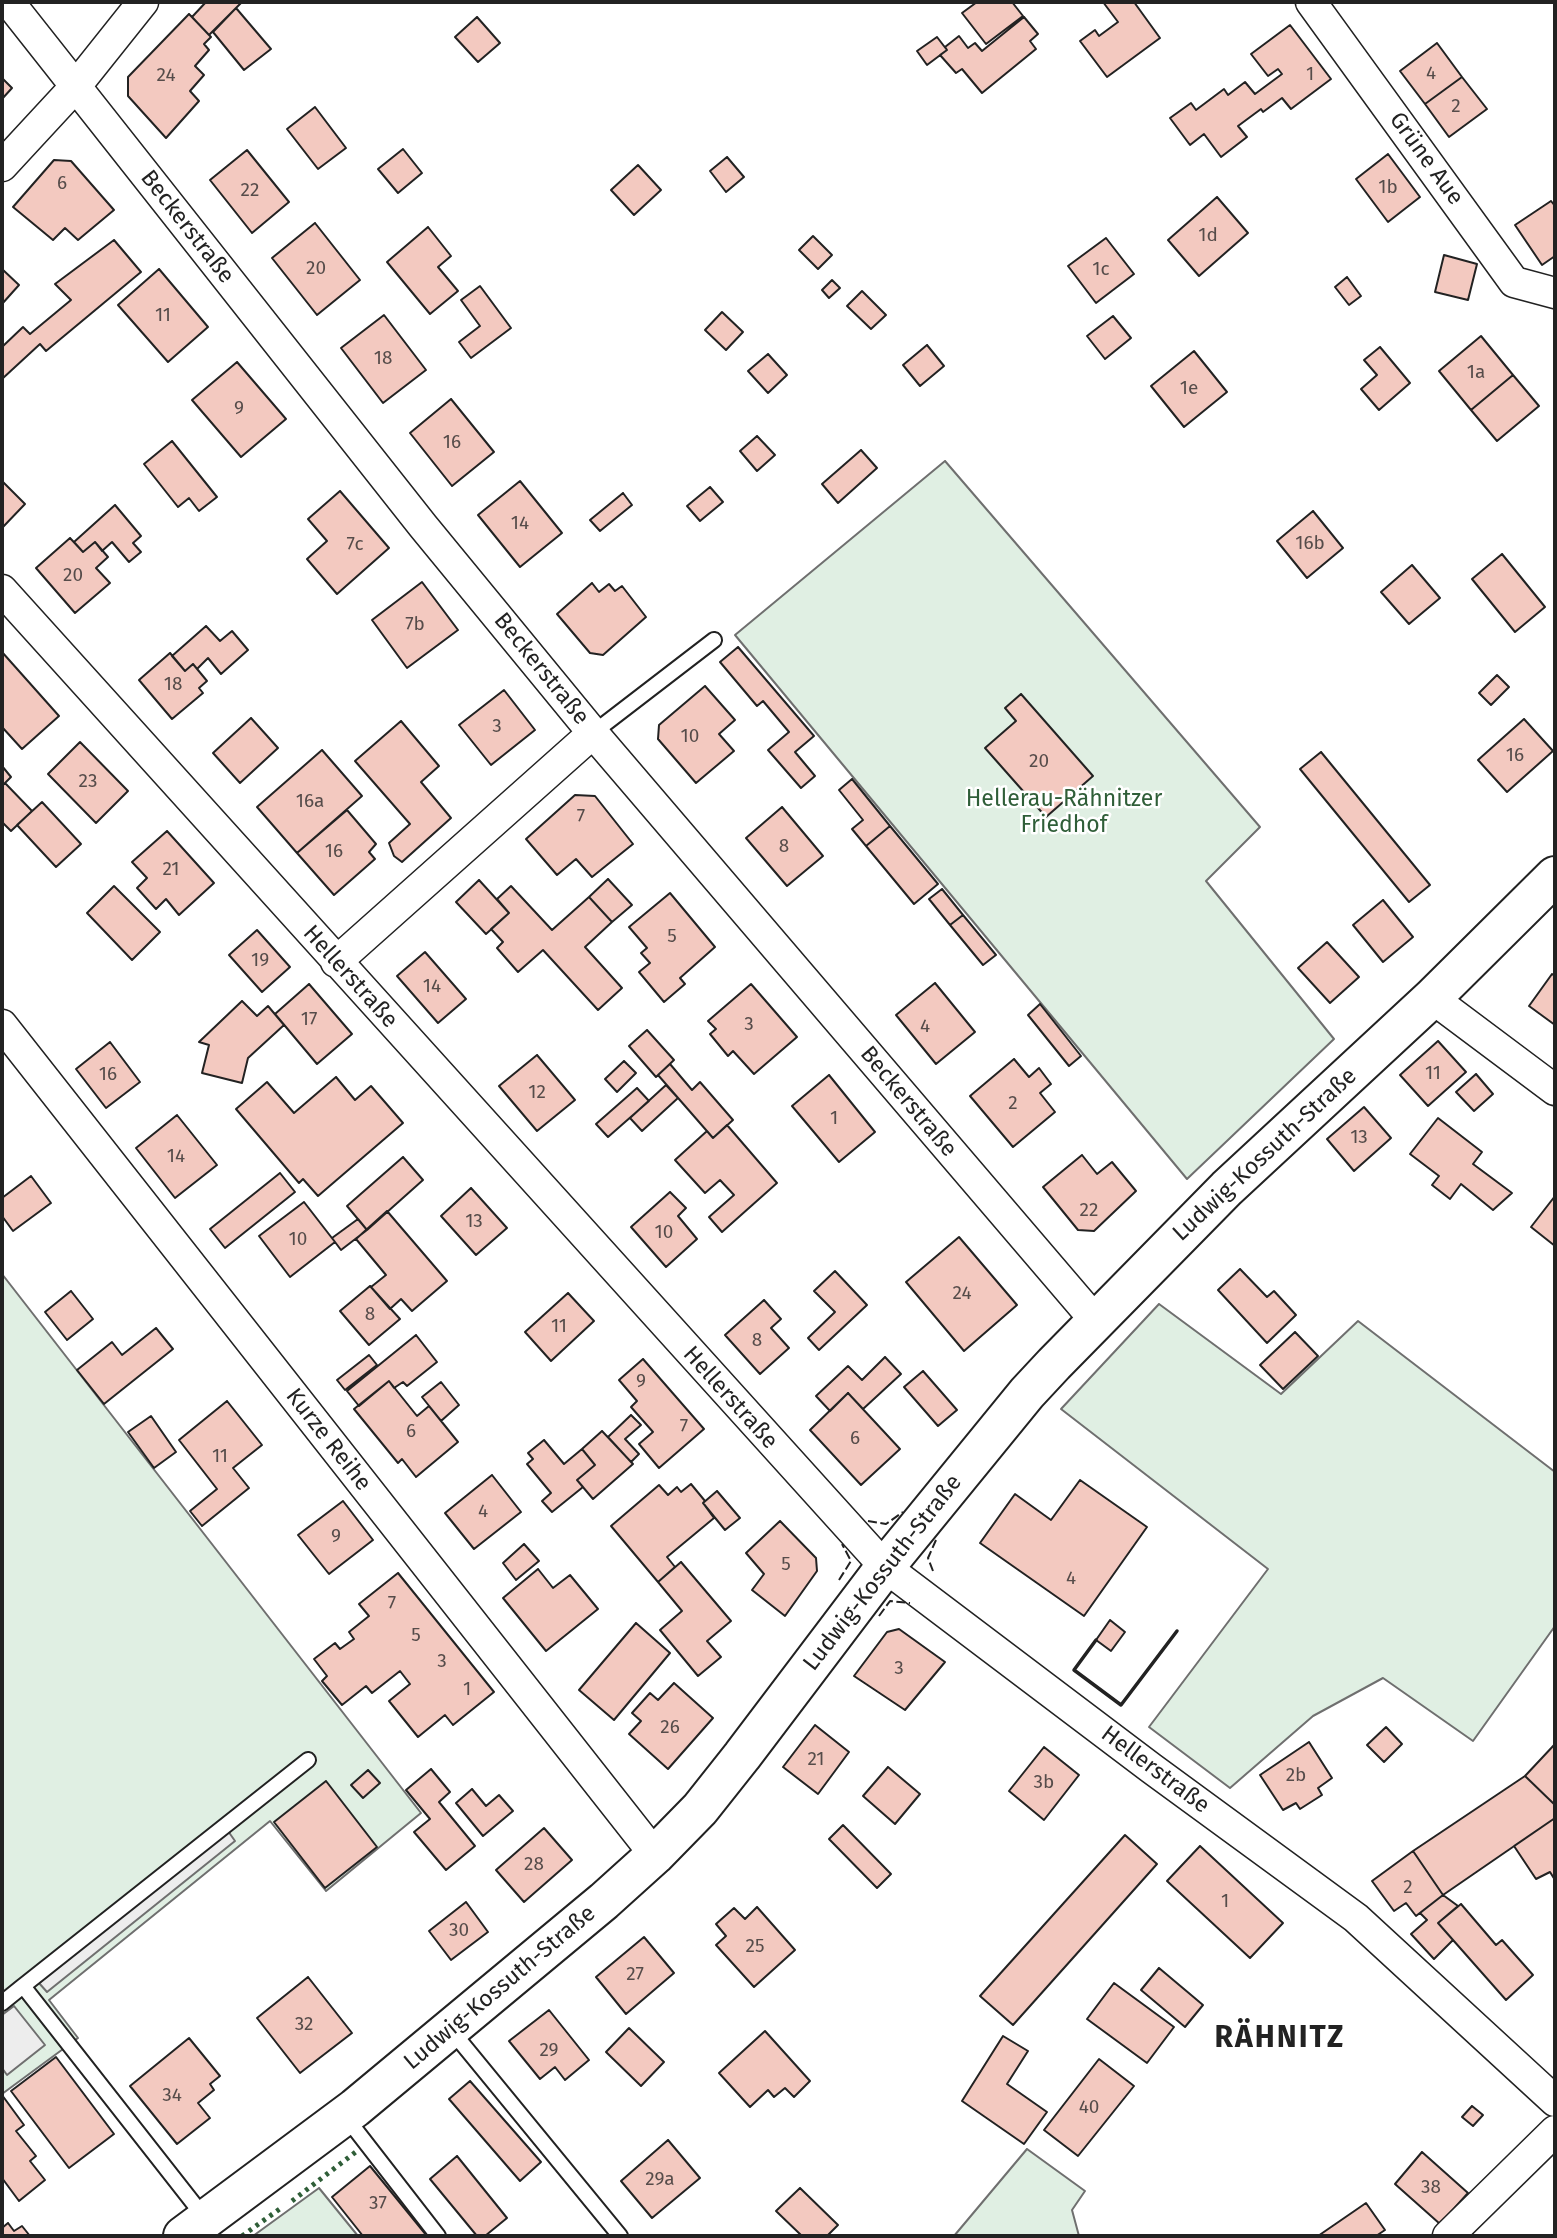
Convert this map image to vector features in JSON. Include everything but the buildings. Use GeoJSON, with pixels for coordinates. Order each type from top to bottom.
{"type":"FeatureCollection","features":[{"type":"Feature","properties":{"kind":"street","name":"Beckerstraße"},"geometry":{"type":"LineString","coordinates":[[9,2],[415,515],[593,733],[1095,1320]]}},
{"type":"Feature","properties":{"kind":"street"},"geometry":{"type":"LineString","coordinates":[[2,166],[76,86],[143,2]]}},
{"type":"Feature","properties":{"kind":"street","name":"Grüne Aue"},"geometry":{"type":"LineString","coordinates":[[1311,2],[1514,282],[1555,293]]}},
{"type":"Feature","properties":{"kind":"street","name":"Hellerstraße"},"geometry":{"type":"LineString","coordinates":[[2,590],[885,1567],[1151,1768],[1356,1918],[1555,2101]]}},
{"type":"Feature","properties":{"kind":"street"},"geometry":{"type":"LineString","coordinates":[[336,962],[593,733]]}},
{"type":"Feature","properties":{"kind":"street","name":"Ludwig-Kossuth-Straße"},"geometry":{"type":"LineString","coordinates":[[194,2228],[345,2115],[604,1901],[655,1855],[700,1809],[885,1567],[1027,1393],[1095,1320],[1227,1188],[1432,998],[1555,876]]}},
{"type":"Feature","properties":{"kind":"street"},"geometry":{"type":"LineString","coordinates":[[1432,998],[1555,1090]]}},
{"type":"Feature","properties":{"kind":"street","name":"Kurze Reihe"},"geometry":{"type":"LineString","coordinates":[[2,1025],[655,1855]]}},
{"type":"Feature","properties":{"kind":"street"},"geometry":{"type":"LineString","coordinates":[[1448,2236],[1555,2131]]}},
{"type":"Feature","properties":{"kind":"lane"},"geometry":{"type":"LineString","coordinates":[[593,733],[714,640]]}},
{"type":"Feature","properties":{"kind":"lane"},"geometry":{"type":"LineString","coordinates":[[2,2003],[308,1760]]}},
{"type":"Feature","properties":{"kind":"lane"},"geometry":{"type":"LineString","coordinates":[[23,1986],[194,2228]]}},
{"type":"Feature","properties":{"kind":"lane"},"geometry":{"type":"LineString","coordinates":[[450,2029],[620,2236]]}},
{"type":"Feature","properties":{"kind":"lane"},"geometry":{"type":"LineString","coordinates":[[345,2115],[438,2236]]}},
{"type":"Feature","properties":{"kind":"green space","name":"Hellerau-Rähnitzer Friedhof"},"geometry":{"type":"Polygon","coordinates":[[[945,461],[1260,827],[1206,881],[1334,1039],[1187,1179],[735,635],[945,461]]]}},
{"type":"Feature","properties":{"kind":"green space"},"geometry":{"type":"Polygon","coordinates":[[[2,1274],[421,1813],[326,1891],[270,1821],[49,2000],[78,2038],[2,2094],[2,1274]]]}},
{"type":"Feature","properties":{"kind":"green space"},"geometry":{"type":"Polygon","coordinates":[[[1159,1304],[1281,1394],[1358,1321],[1555,1472],[1555,1626],[1473,1741],[1383,1678],[1313,1716],[1230,1788],[1149,1727],[1268,1569],[1061,1409],[1159,1304]]]}},
{"type":"Feature","properties":{"kind":"green space"},"geometry":{"type":"Polygon","coordinates":[[[1027,2149],[1085,2191],[1072,2210],[1079,2236],[954,2236],[1027,2149]]]}},
{"type":"Feature","properties":{"kind":"green space"},"geometry":{"type":"Polygon","coordinates":[[[319,2188],[358,2236],[253,2236],[319,2188]]]}},
{"type":"Feature","properties":{"kind":"shaded area"},"geometry":{"type":"Polygon","coordinates":[[[228,1831],[235,1841],[47,1992],[39,1983],[228,1831]]]}},
{"type":"Feature","properties":{"kind":"shaded area"},"geometry":{"type":"Polygon","coordinates":[[[14,2006],[45,2045],[7,2075],[2,2068],[2,2015],[14,2006]]]}},
{"type":"Feature","properties":{"kind":"hedge"},"geometry":{"type":"LineString","coordinates":[[292,2201],[357,2151]]}},
{"type":"Feature","properties":{"kind":"hedge"},"geometry":{"type":"LineString","coordinates":[[242,2236],[281,2208]]}},
{"type":"Feature","properties":{"kind":"fence"},"geometry":{"type":"LineString","coordinates":[[868,1521],[886,1524],[903,1512]]}},
{"type":"Feature","properties":{"kind":"fence"},"geometry":{"type":"LineString","coordinates":[[933,1571],[928,1558],[936,1540]]}},
{"type":"Feature","properties":{"kind":"fence"},"geometry":{"type":"LineString","coordinates":[[839,1580],[851,1561],[842,1544]]}},
{"type":"Feature","properties":{"kind":"fence"},"geometry":{"type":"LineString","coordinates":[[879,1616],[890,1601],[910,1603]]}},
{"type":"Feature","properties":{"kind":"wall"},"geometry":{"type":"LineString","coordinates":[[1096,1640],[1074,1670],[1121,1705],[1177,1631]]}},
{"type":"Feature","properties":{"kind":"district","name":"RÄHNITZ"},"geometry":{"type":"Point","coordinates":[1280,2039]}}]}
